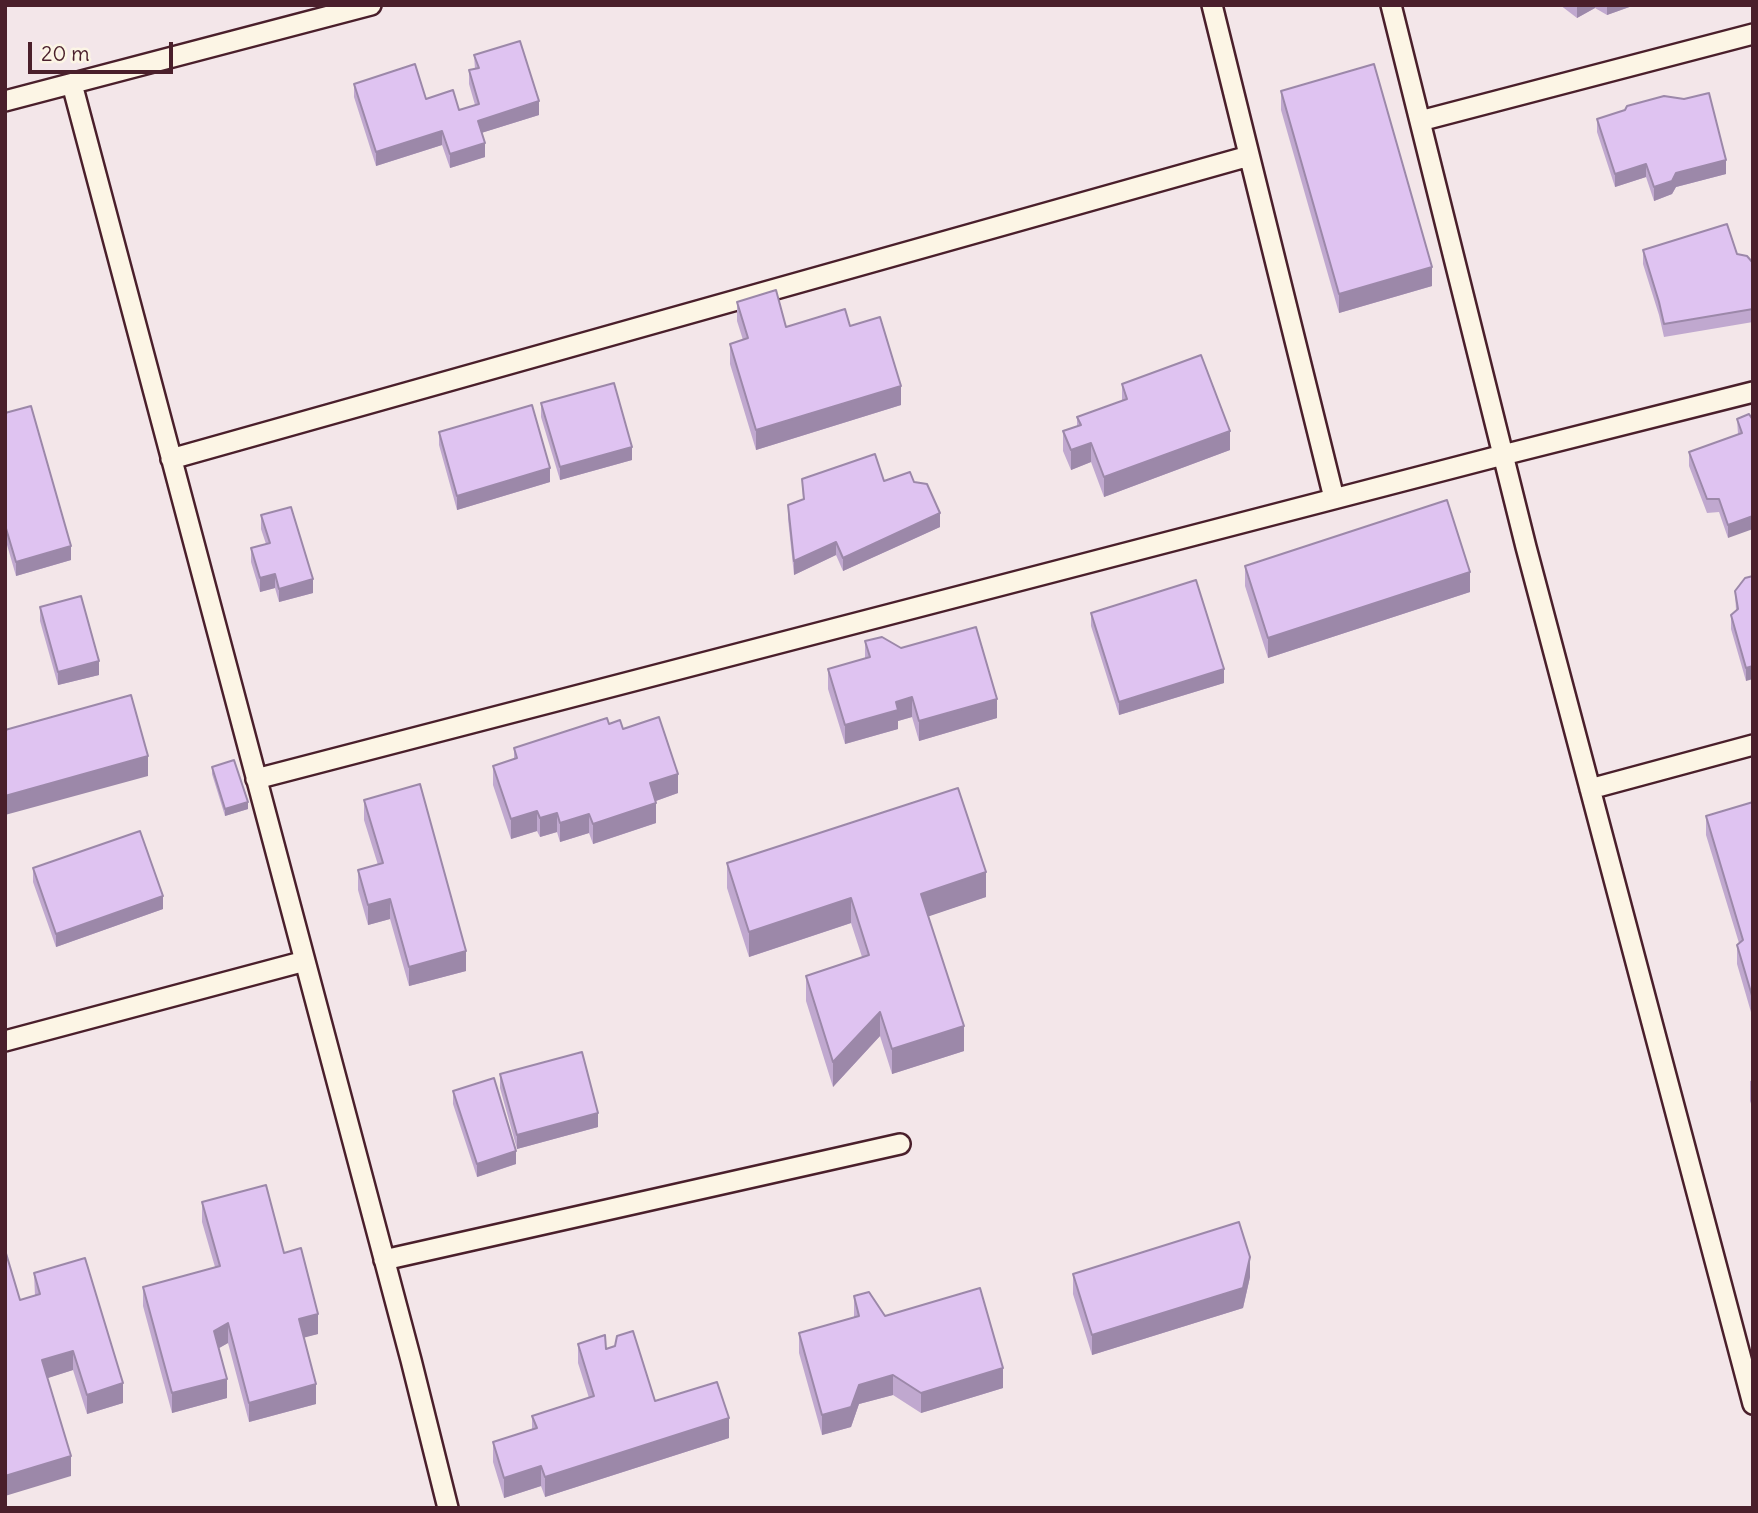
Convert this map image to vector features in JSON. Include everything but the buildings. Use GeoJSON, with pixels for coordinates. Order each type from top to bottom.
{"type":"FeatureCollection","features":[{"type":"Feature","properties":{"kind":"lane"},"geometry":{"type":"LineString","coordinates":[[5,101],[371,5]]}},
{"type":"Feature","properties":{"kind":"lane"},"geometry":{"type":"LineString","coordinates":[[1212,5],[1334,498]]}},
{"type":"Feature","properties":{"kind":"lane"},"geometry":{"type":"LineString","coordinates":[[1391,5],[1503,455],[1753,1404]]}},
{"type":"Feature","properties":{"kind":"lane"},"geometry":{"type":"LineString","coordinates":[[1420,121],[1753,34]]}},
{"type":"Feature","properties":{"kind":"lane"},"geometry":{"type":"LineString","coordinates":[[72,84],[448,1508]]}},
{"type":"Feature","properties":{"kind":"lane"},"geometry":{"type":"LineString","coordinates":[[171,459],[1249,156]]}},
{"type":"Feature","properties":{"kind":"lane"},"geometry":{"type":"LineString","coordinates":[[256,779],[1334,498],[1753,392]]}},
{"type":"Feature","properties":{"kind":"lane"},"geometry":{"type":"LineString","coordinates":[[1590,789],[1753,745]]}},
{"type":"Feature","properties":{"kind":"lane"},"geometry":{"type":"LineString","coordinates":[[5,1041],[305,961]]}},
{"type":"Feature","properties":{"kind":"lane"},"geometry":{"type":"LineString","coordinates":[[384,1260],[900,1144]]}}]}
